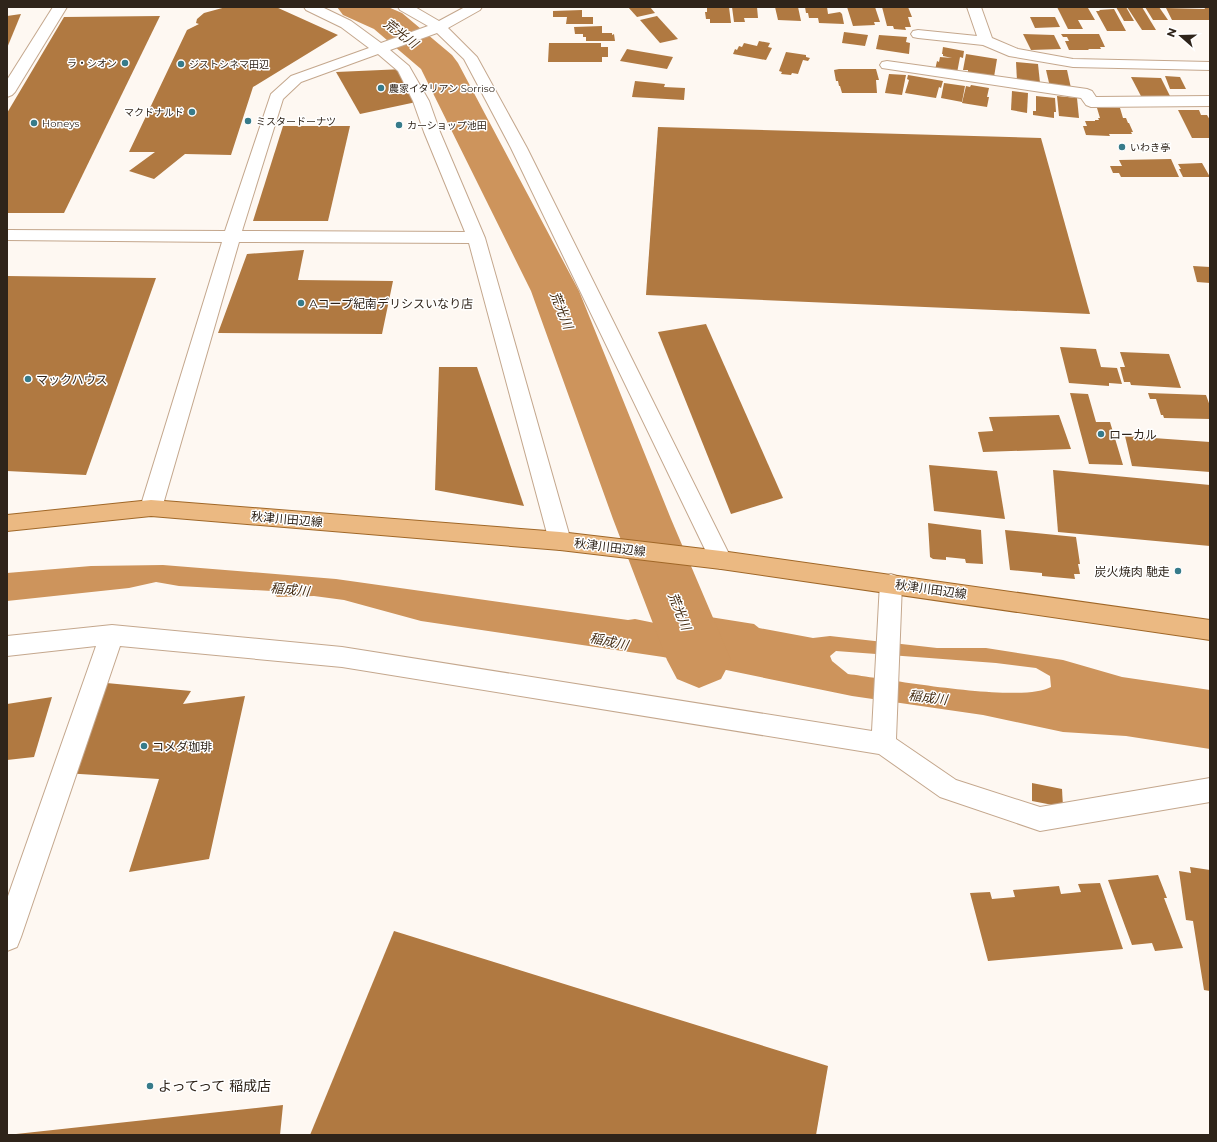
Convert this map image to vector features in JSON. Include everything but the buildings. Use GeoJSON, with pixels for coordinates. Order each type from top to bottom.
{"type":"FeatureCollection","features":[{"type":"Feature","properties":{"kind":"main road","name":"秋津川田辺線"},"geometry":{"type":"LineString","coordinates":[[7,524],[151,508],[560,541],[720,560],[891,583],[1210,630]]}},
{"type":"Feature","properties":{"kind":"street"},"geometry":{"type":"LineString","coordinates":[[7,92],[60,7]]}},
{"type":"Feature","properties":{"kind":"street"},"geometry":{"type":"LineString","coordinates":[[311,7],[346,24],[385,46],[404,69],[421,101],[432,132],[476,238],[560,541]]}},
{"type":"Feature","properties":{"kind":"street"},"geometry":{"type":"LineString","coordinates":[[405,7],[470,57],[519,148],[720,560]]}},
{"type":"Feature","properties":{"kind":"street"},"geometry":{"type":"LineString","coordinates":[[151,508],[232,236],[276,97],[296,79],[434,29],[475,7]]}},
{"type":"Feature","properties":{"kind":"street"},"geometry":{"type":"LineString","coordinates":[[974,7],[986,41]]}},
{"type":"Feature","properties":{"kind":"street"},"geometry":{"type":"LineString","coordinates":[[918,34],[986,41],[1080,78],[1091,102],[1210,101]]}},
{"type":"Feature","properties":{"kind":"street"},"geometry":{"type":"LineString","coordinates":[[886,65],[1080,78],[1210,66]]}},
{"type":"Feature","properties":{"kind":"street"},"geometry":{"type":"LineString","coordinates":[[7,235],[476,238]]}},
{"type":"Feature","properties":{"kind":"street"},"geometry":{"type":"LineString","coordinates":[[884,744],[891,583]]}},
{"type":"Feature","properties":{"kind":"street"},"geometry":{"type":"LineString","coordinates":[[7,937],[112,635]]}},
{"type":"Feature","properties":{"kind":"street"},"geometry":{"type":"LineString","coordinates":[[7,646],[112,635],[342,657],[884,744],[949,789],[1040,819],[1210,790]]}},
{"type":"Feature","properties":{"kind":"water","name":"稲成川"},"geometry":{"type":"Polygon","coordinates":[[[163,565],[336,579],[628,620],[635,619],[679,628],[692,625],[690,617],[650,595],[652,591],[685,594],[698,611],[710,617],[754,624],[759,628],[813,638],[830,636],[937,648],[986,648],[1063,660],[1122,677],[1210,690],[1210,749],[1126,736],[1063,732],[983,715],[852,696],[663,657],[421,621],[344,600],[314,596],[277,597],[272,591],[179,586],[156,582],[129,588],[7,601],[7,573],[91,566],[163,565]],[[836,651],[830,656],[832,661],[848,674],[922,685],[984,692],[1012,693],[1035,692],[1051,687],[1050,676],[1036,668],[996,663],[836,651]]]}},
{"type":"Feature","properties":{"kind":"waterway","name":"荒光川"},"geometry":{"type":"LineString","coordinates":[[356,7],[388,21],[438,63],[555,291],[642,519],[699,660]]}},
{"type":"Feature","properties":{"kind":"place","name":"ラ・シオン"},"geometry":{"type":"Point","coordinates":[125,63]}},
{"type":"Feature","properties":{"kind":"place","name":"ジストシネマ田辺"},"geometry":{"type":"Point","coordinates":[181,64]}},
{"type":"Feature","properties":{"kind":"place","name":"農家イタリアン Sorriso"},"geometry":{"type":"Point","coordinates":[381,88]}},
{"type":"Feature","properties":{"kind":"place","name":"マクドナルド"},"geometry":{"type":"Point","coordinates":[192,112]}},
{"type":"Feature","properties":{"kind":"place","name":"ミスタードーナツ"},"geometry":{"type":"Point","coordinates":[248,121]}},
{"type":"Feature","properties":{"kind":"place","name":"Honeys"},"geometry":{"type":"Point","coordinates":[34,123]}},
{"type":"Feature","properties":{"kind":"place","name":"カーショップ池田"},"geometry":{"type":"Point","coordinates":[399,125]}},
{"type":"Feature","properties":{"kind":"place","name":"いわき亭"},"geometry":{"type":"Point","coordinates":[1122,147]}},
{"type":"Feature","properties":{"kind":"place","name":"Aコープ紀南デリシスいなり店"},"geometry":{"type":"Point","coordinates":[301,303]}},
{"type":"Feature","properties":{"kind":"place","name":"マックハウス"},"geometry":{"type":"Point","coordinates":[28,379]}},
{"type":"Feature","properties":{"kind":"place","name":"ローカル"},"geometry":{"type":"Point","coordinates":[1101,434]}},
{"type":"Feature","properties":{"kind":"place","name":"炭火焼肉 馳走"},"geometry":{"type":"Point","coordinates":[1178,571]}},
{"type":"Feature","properties":{"kind":"place","name":"コメダ珈琲"},"geometry":{"type":"Point","coordinates":[144,746]}},
{"type":"Feature","properties":{"kind":"place","name":"よってって 稲成店"},"geometry":{"type":"Point","coordinates":[150,1086]}}]}
